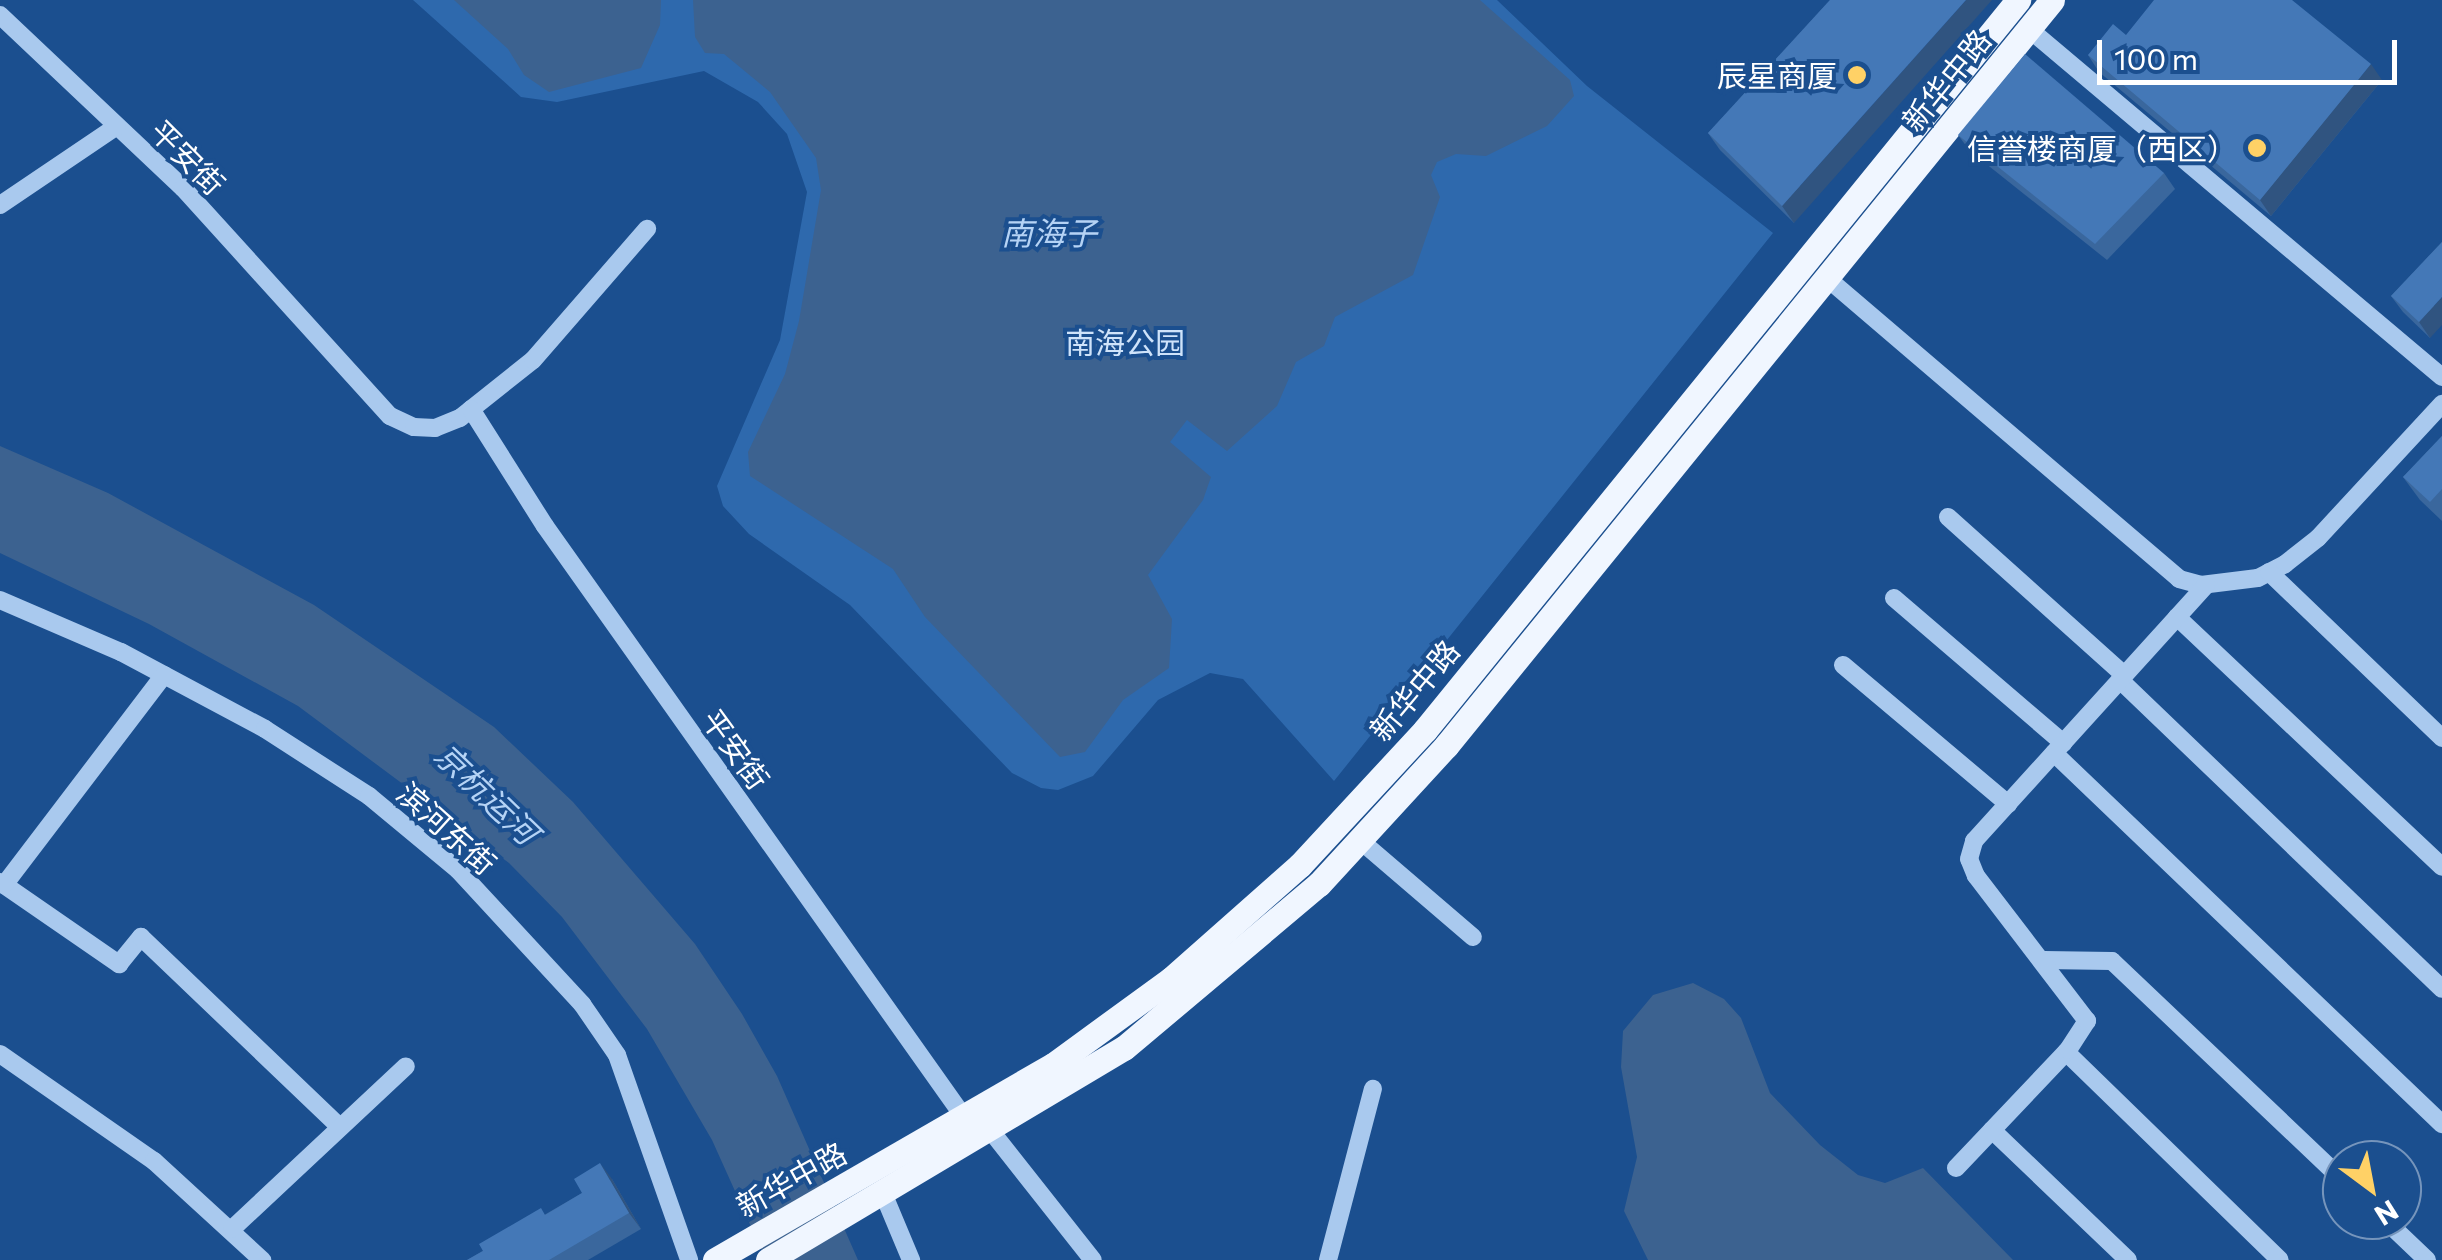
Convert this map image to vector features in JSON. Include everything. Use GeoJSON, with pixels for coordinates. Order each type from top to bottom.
{"type":"FeatureCollection","features":[{"type":"Feature","properties":{"kind":"main road","name":"新华中路"},"geometry":{"type":"LineString","coordinates":[[768,1260],[864,1195],[963,1116],[1053,1065],[1171,979],[1356,810],[2018,0]]}},
{"type":"Feature","properties":{"kind":"main road","name":"新华中路"},"geometry":{"type":"LineString","coordinates":[[715,1260],[746,1242],[864,1195],[991,1131],[1082,1077],[1189,998],[1362,842],[2052,0]]}},
{"type":"Feature","properties":{"kind":"street","name":"平安街"},"geometry":{"type":"LineString","coordinates":[[0,14],[117,126],[390,416],[435,428],[471,410],[533,360],[646,229]]}},
{"type":"Feature","properties":{"kind":"street"},"geometry":{"type":"LineString","coordinates":[[2029,29],[2442,377]]}},
{"type":"Feature","properties":{"kind":"street"},"geometry":{"type":"LineString","coordinates":[[0,205],[117,126]]}},
{"type":"Feature","properties":{"kind":"street"},"geometry":{"type":"LineString","coordinates":[[1827,278],[2179,579],[2206,585],[2269,572],[2318,538],[2442,404]]}},
{"type":"Feature","properties":{"kind":"street","name":"平安街"},"geometry":{"type":"LineString","coordinates":[[471,410],[545,526],[963,1116]]}},
{"type":"Feature","properties":{"kind":"street"},"geometry":{"type":"LineString","coordinates":[[1948,516],[2122,678],[2442,989]]}},
{"type":"Feature","properties":{"kind":"street"},"geometry":{"type":"LineString","coordinates":[[2269,572],[2442,738]]}},
{"type":"Feature","properties":{"kind":"street"},"geometry":{"type":"LineString","coordinates":[[1956,1168],[2066,1052],[2087,1021],[2044,960],[1987,893],[1969,859],[1974,840],[2206,585]]}},
{"type":"Feature","properties":{"kind":"street"},"geometry":{"type":"LineString","coordinates":[[1894,598],[2058,748],[2442,1124]]}},
{"type":"Feature","properties":{"kind":"street","name":"滨河东街"},"geometry":{"type":"LineString","coordinates":[[0,600],[164,675],[369,796],[458,870],[582,1004],[617,1056],[689,1260]]}},
{"type":"Feature","properties":{"kind":"street"},"geometry":{"type":"LineString","coordinates":[[2177,616],[2442,867]]}},
{"type":"Feature","properties":{"kind":"street"},"geometry":{"type":"LineString","coordinates":[[1843,664],[2008,804]]}},
{"type":"Feature","properties":{"kind":"street"},"geometry":{"type":"LineString","coordinates":[[164,675],[2,884],[119,964],[141,937],[340,1128]]}},
{"type":"Feature","properties":{"kind":"street"},"geometry":{"type":"LineString","coordinates":[[1362,842],[1472,937]]}},
{"type":"Feature","properties":{"kind":"street"},"geometry":{"type":"LineString","coordinates":[[2044,960],[2112,961],[2322,1161]]}},
{"type":"Feature","properties":{"kind":"street"},"geometry":{"type":"LineString","coordinates":[[2066,1052],[2280,1260]]}},
{"type":"Feature","properties":{"kind":"street"},"geometry":{"type":"LineString","coordinates":[[0,1054],[154,1162],[232,1228],[262,1260]]}},
{"type":"Feature","properties":{"kind":"street"},"geometry":{"type":"LineString","coordinates":[[232,1228],[406,1066]]}},
{"type":"Feature","properties":{"kind":"street"},"geometry":{"type":"LineString","coordinates":[[1328,1260],[1373,1090]]}},
{"type":"Feature","properties":{"kind":"street"},"geometry":{"type":"LineString","coordinates":[[1992,1130],[2128,1260]]}},
{"type":"Feature","properties":{"kind":"street"},"geometry":{"type":"LineString","coordinates":[[991,1131],[1093,1260]]}},
{"type":"Feature","properties":{"kind":"street"},"geometry":{"type":"LineString","coordinates":[[864,1195],[911,1260]]}},
{"type":"Feature","properties":{"kind":"street"},"geometry":{"type":"LineString","coordinates":[[2406,1240],[2427,1260]]}},
{"type":"Feature","properties":{"kind":"green space","name":"南海公园"},"geometry":{"type":"Polygon","coordinates":[[[413,0],[1497,0],[1587,86],[1773,233],[1334,781],[1243,679],[1210,673],[1158,700],[1093,776],[1058,790],[1041,788],[1012,773],[850,605],[749,534],[723,506],[717,486],[780,340],[807,192],[787,134],[758,102],[704,71],[557,102],[521,97],[413,0]]]}},
{"type":"Feature","properties":{"kind":"water"},"geometry":{"type":"Polygon","coordinates":[[[454,0],[661,0],[660,25],[641,68],[549,92],[524,75],[508,49],[454,0]]]}},
{"type":"Feature","properties":{"kind":"water","name":"南海子"},"geometry":{"type":"Polygon","coordinates":[[[693,0],[1480,0],[1570,80],[1574,96],[1547,126],[1486,156],[1456,154],[1437,162],[1431,175],[1440,197],[1413,275],[1335,317],[1324,346],[1296,362],[1277,406],[1227,451],[1187,420],[1170,442],[1211,477],[1203,500],[1148,575],[1172,619],[1169,668],[1123,700],[1085,752],[1060,757],[925,617],[893,569],[750,476],[748,452],[785,374],[799,321],[821,190],[816,158],[770,92],[724,54],[705,53],[695,37],[693,0]]]}},
{"type":"Feature","properties":{"kind":"water","name":"京杭运河"},"geometry":{"type":"Polygon","coordinates":[[[0,446],[108,493],[314,605],[494,727],[573,802],[695,944],[777,1076],[858,1260],[766,1260],[712,1140],[647,1029],[562,917],[509,863],[298,706],[149,624],[0,553],[0,446]]]}},
{"type":"Feature","properties":{"kind":"water"},"geometry":{"type":"Polygon","coordinates":[[[1693,983],[1724,999],[1741,1018],[1770,1093],[1820,1145],[1858,1175],[1885,1183],[1923,1168],[2013,1260],[1648,1260],[1624,1211],[1637,1157],[1621,1067],[1623,1031],[1653,995],[1693,983]]]}},
{"type":"Feature","properties":{"kind":"building","name":"辰星商厦"},"geometry":{"type":"Polygon","coordinates":[[[1830,0],[1966,0],[1782,206],[1708,133],[1830,0]]]}},
{"type":"Feature","properties":{"kind":"building","name":"信誉楼商厦（西区）"},"geometry":{"type":"Polygon","coordinates":[[[2154,0],[2292,0],[2371,64],[2260,200],[2088,55],[2113,24],[2126,35],[2154,0]]]}},
{"type":"Feature","properties":{"kind":"building"},"geometry":{"type":"Polygon","coordinates":[[[2025,54],[2164,173],[2095,244],[1958,135],[2025,54]]]}},
{"type":"Feature","properties":{"kind":"building"},"geometry":{"type":"Polygon","coordinates":[[[2442,242],[2442,297],[2419,322],[2391,296],[2442,242]]]}},
{"type":"Feature","properties":{"kind":"building"},"geometry":{"type":"Polygon","coordinates":[[[2442,436],[2442,489],[2430,502],[2403,477],[2442,436]]]}},
{"type":"Feature","properties":{"kind":"building"},"geometry":{"type":"Polygon","coordinates":[[[600,1163],[629,1213],[549,1260],[467,1260],[483,1251],[479,1244],[541,1208],[545,1215],[582,1193],[574,1179],[600,1163]]]}},
{"type":"Feature","properties":{"kind":"place","name":"辰星商厦"},"geometry":{"type":"Point","coordinates":[1857,75]}},
{"type":"Feature","properties":{"kind":"place","name":"信誉楼商厦（西区）"},"geometry":{"type":"Point","coordinates":[2257,148]}}]}
